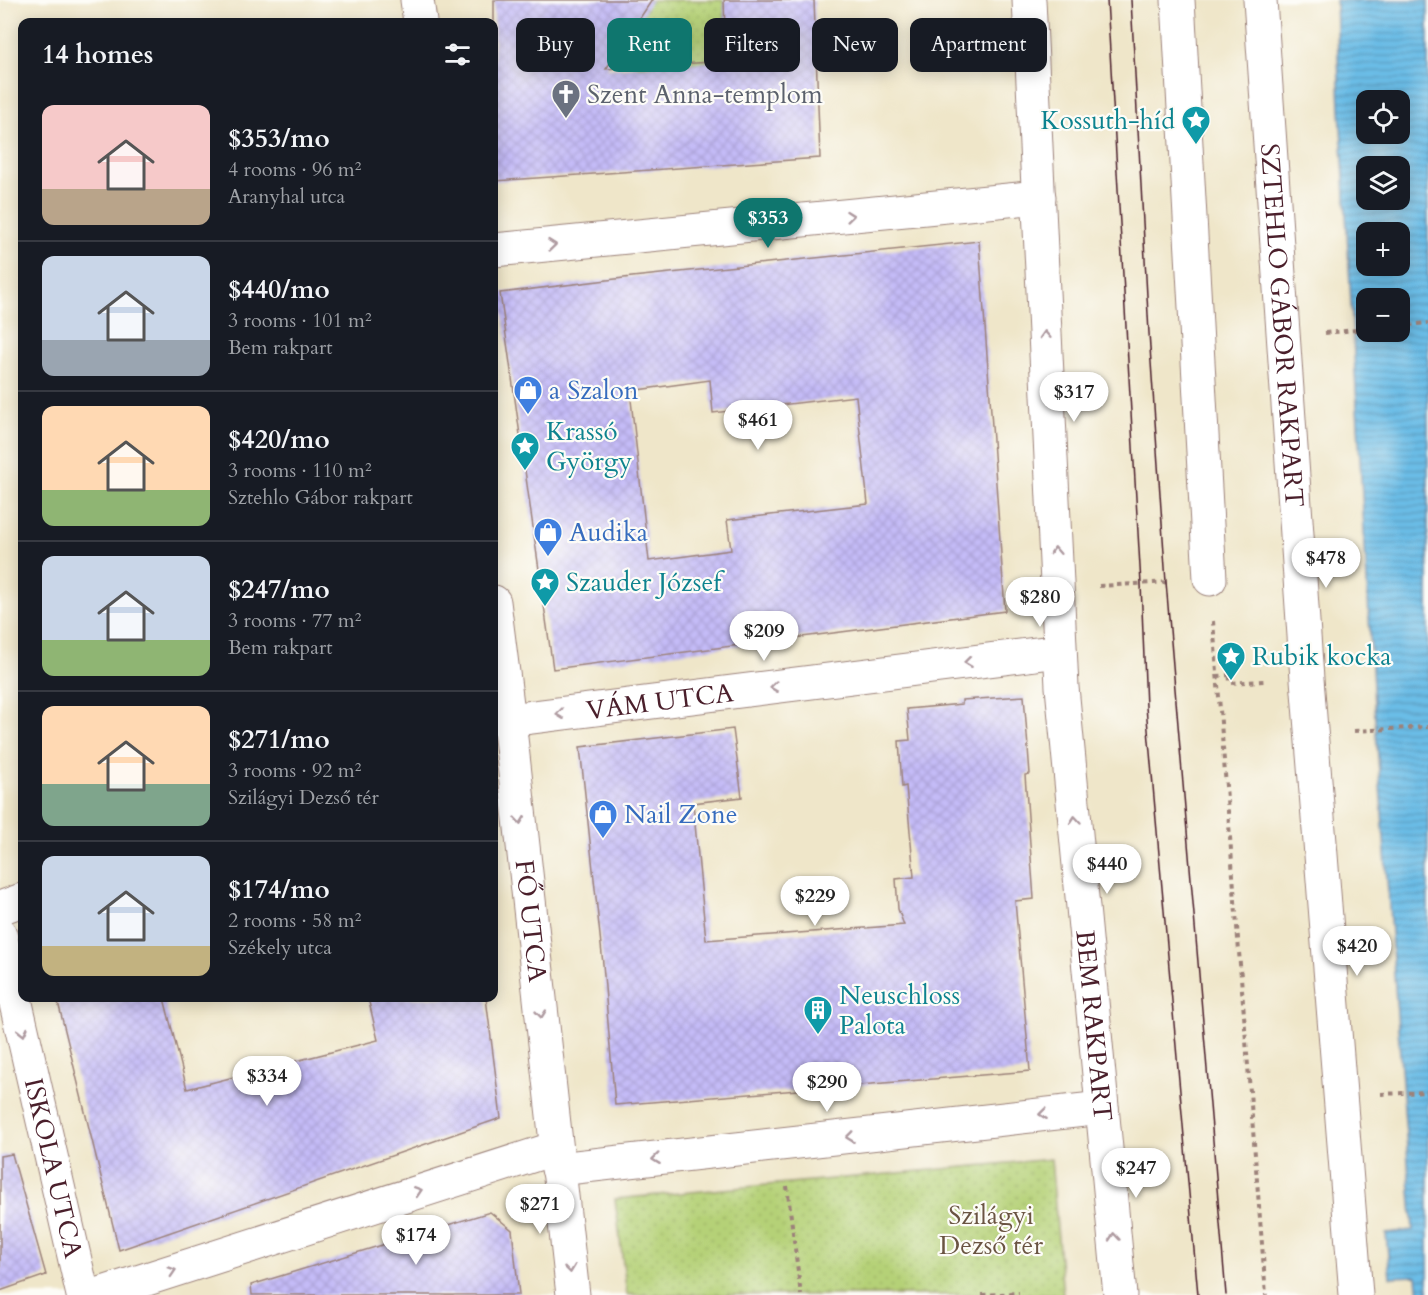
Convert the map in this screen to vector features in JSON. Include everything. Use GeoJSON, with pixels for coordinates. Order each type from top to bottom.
{"type":"FeatureCollection","features":[{"type":"Feature","properties":{"kind":"street"},"geometry":{"type":"LineString","coordinates":[[417,0],[419,18]]}},
{"type":"Feature","properties":{"kind":"street","name":"BEM RAKPART"},"geometry":{"type":"LineString","coordinates":[[1029,0],[1060,651],[1120,1295]]}},
{"type":"Feature","properties":{"kind":"street"},"geometry":{"type":"LineString","coordinates":[[1178,0],[1210,579]]}},
{"type":"Feature","properties":{"kind":"street","name":"SZTEHLO GÁBOR RAKPART"},"geometry":{"type":"LineString","coordinates":[[1260,0],[1306,670],[1356,1295]]}},
{"type":"Feature","properties":{"kind":"street"},"geometry":{"type":"LineString","coordinates":[[498,250],[1038,197]]}},
{"type":"Feature","properties":{"kind":"street","name":"FŐ UTCA"},"geometry":{"type":"LineString","coordinates":[[498,633],[509,720],[504,780],[557,1159]]}},
{"type":"Feature","properties":{"kind":"street","name":"VÁM UTCA"},"geometry":{"type":"LineString","coordinates":[[509,720],[1060,651]]}},
{"type":"Feature","properties":{"kind":"street"},"geometry":{"type":"LineString","coordinates":[[0,908],[18,901]]}},
{"type":"Feature","properties":{"kind":"street","name":"ISKOLA UTCA"},"geometry":{"type":"LineString","coordinates":[[0,934],[83,1295]]}},
{"type":"Feature","properties":{"kind":"street"},"geometry":{"type":"LineString","coordinates":[[97,1295],[557,1159],[782,1144],[1102,1108]]}},
{"type":"Feature","properties":{"kind":"street"},"geometry":{"type":"LineString","coordinates":[[557,1159],[573,1295]]}},
{"type":"Feature","properties":{"kind":"path"},"geometry":{"type":"LineString","coordinates":[[1410,325],[1428,323]]}},
{"type":"Feature","properties":{"kind":"path"},"geometry":{"type":"LineString","coordinates":[[1322,333],[1356,330]]}},
{"type":"Feature","properties":{"kind":"path"},"geometry":{"type":"LineString","coordinates":[[1095,586],[1210,579],[1266,1295]]}},
{"type":"Feature","properties":{"kind":"path"},"geometry":{"type":"LineString","coordinates":[[1229,667],[1230,683]]}},
{"type":"Feature","properties":{"kind":"path"},"geometry":{"type":"LineString","coordinates":[[1217,676],[1230,675]]}},
{"type":"Feature","properties":{"kind":"path"},"geometry":{"type":"LineString","coordinates":[[1347,731],[1428,727]]}},
{"type":"Feature","properties":{"kind":"path"},"geometry":{"type":"LineString","coordinates":[[1374,1094],[1428,1092]]}},
{"type":"Feature","properties":{"kind":"path"},"geometry":{"type":"LineString","coordinates":[[782,1144],[801,1295]]}},
{"type":"Feature","properties":{"kind":"path"},"geometry":{"type":"LineString","coordinates":[[982,1295],[1019,1293]]}},
{"type":"Feature","properties":{"kind":"green space"},"geometry":{"type":"Polygon","coordinates":[[[647,0],[724,0],[725,18],[704,18],[704,62],[692,63],[692,18],[631,18],[644,12],[647,0]]]}},
{"type":"Feature","properties":{"kind":"green space","name":"Szilágyi Dezső tér"},"geometry":{"type":"Polygon","coordinates":[[[1051,1159],[1063,1295],[627,1295],[615,1199],[1051,1159]]]}},
{"type":"Feature","properties":{"kind":"water"},"geometry":{"type":"Polygon","coordinates":[[[1336,0],[1428,0],[1428,1295],[1419,1295],[1417,1276],[1390,1277],[1386,1233],[1413,1230],[1374,704],[1340,109],[1336,0]]]}},
{"type":"Feature","properties":{"kind":"building"},"geometry":{"type":"Polygon","coordinates":[[[494,0],[652,0],[640,18],[607,18],[607,72],[692,72],[692,63],[704,62],[704,72],[800,72],[800,18],[725,18],[724,0],[814,0],[812,72],[817,72],[820,158],[498,181],[498,18],[494,18],[494,0]]]}},
{"type":"Feature","properties":{"kind":"building"},"geometry":{"type":"Polygon","coordinates":[[[979,241],[1005,611],[553,669],[500,293],[979,241]],[[710,380],[630,391],[649,561],[731,550],[727,520],[868,504],[856,396],[713,413],[710,380]]]}},
{"type":"Feature","properties":{"kind":"building"},"geometry":{"type":"Polygon","coordinates":[[[1024,696],[1030,774],[1025,775],[1034,899],[1015,901],[1030,1071],[615,1105],[580,747],[733,729],[742,797],[693,803],[706,940],[904,925],[898,909],[896,879],[914,877],[906,786],[902,787],[899,741],[910,740],[907,709],[962,704],[962,700],[1024,696]]]}},
{"type":"Feature","properties":{"kind":"building"},"geometry":{"type":"Polygon","coordinates":[[[58,1002],[165,1002],[187,1089],[378,1040],[369,1002],[486,1002],[501,1118],[119,1250],[58,1002]]]}},
{"type":"Feature","properties":{"kind":"building"},"geometry":{"type":"Polygon","coordinates":[[[12,1154],[46,1275],[0,1291],[0,1156],[12,1154]]]}},
{"type":"Feature","properties":{"kind":"building"},"geometry":{"type":"Polygon","coordinates":[[[490,1212],[512,1230],[519,1295],[252,1295],[251,1285],[490,1212]]]}},
{"type":"Feature","properties":{"kind":"tram line"},"geometry":{"type":"LineString","coordinates":[[1107,0],[1146,707],[1198,1295]]}},
{"type":"Feature","properties":{"kind":"tram line"},"geometry":{"type":"LineString","coordinates":[[1131,0],[1149,333],[1166,582],[1226,1295]]}},
{"type":"Feature","properties":{"kind":"place","name":"Szent Anna-templom"},"geometry":{"type":"Point","coordinates":[566,120]}},
{"type":"Feature","properties":{"kind":"place","name":"Kossuth-híd"},"geometry":{"type":"Point","coordinates":[1196,146]}},
{"type":"Feature","properties":{"kind":"place","name":"a Szalon"},"geometry":{"type":"Point","coordinates":[528,416]}},
{"type":"Feature","properties":{"kind":"place","name":"Krassó György"},"geometry":{"type":"Point","coordinates":[525,472]}},
{"type":"Feature","properties":{"kind":"place","name":"Audika"},"geometry":{"type":"Point","coordinates":[548,558]}},
{"type":"Feature","properties":{"kind":"place","name":"Szauder József"},"geometry":{"type":"Point","coordinates":[545,608]}},
{"type":"Feature","properties":{"kind":"place","name":"Rubik kocka"},"geometry":{"type":"Point","coordinates":[1231,682]}},
{"type":"Feature","properties":{"kind":"place","name":"Nail Zone"},"geometry":{"type":"Point","coordinates":[603,840]}},
{"type":"Feature","properties":{"kind":"place","name":"Neuschloss Palota"},"geometry":{"type":"Point","coordinates":[818,1036]}}]}
